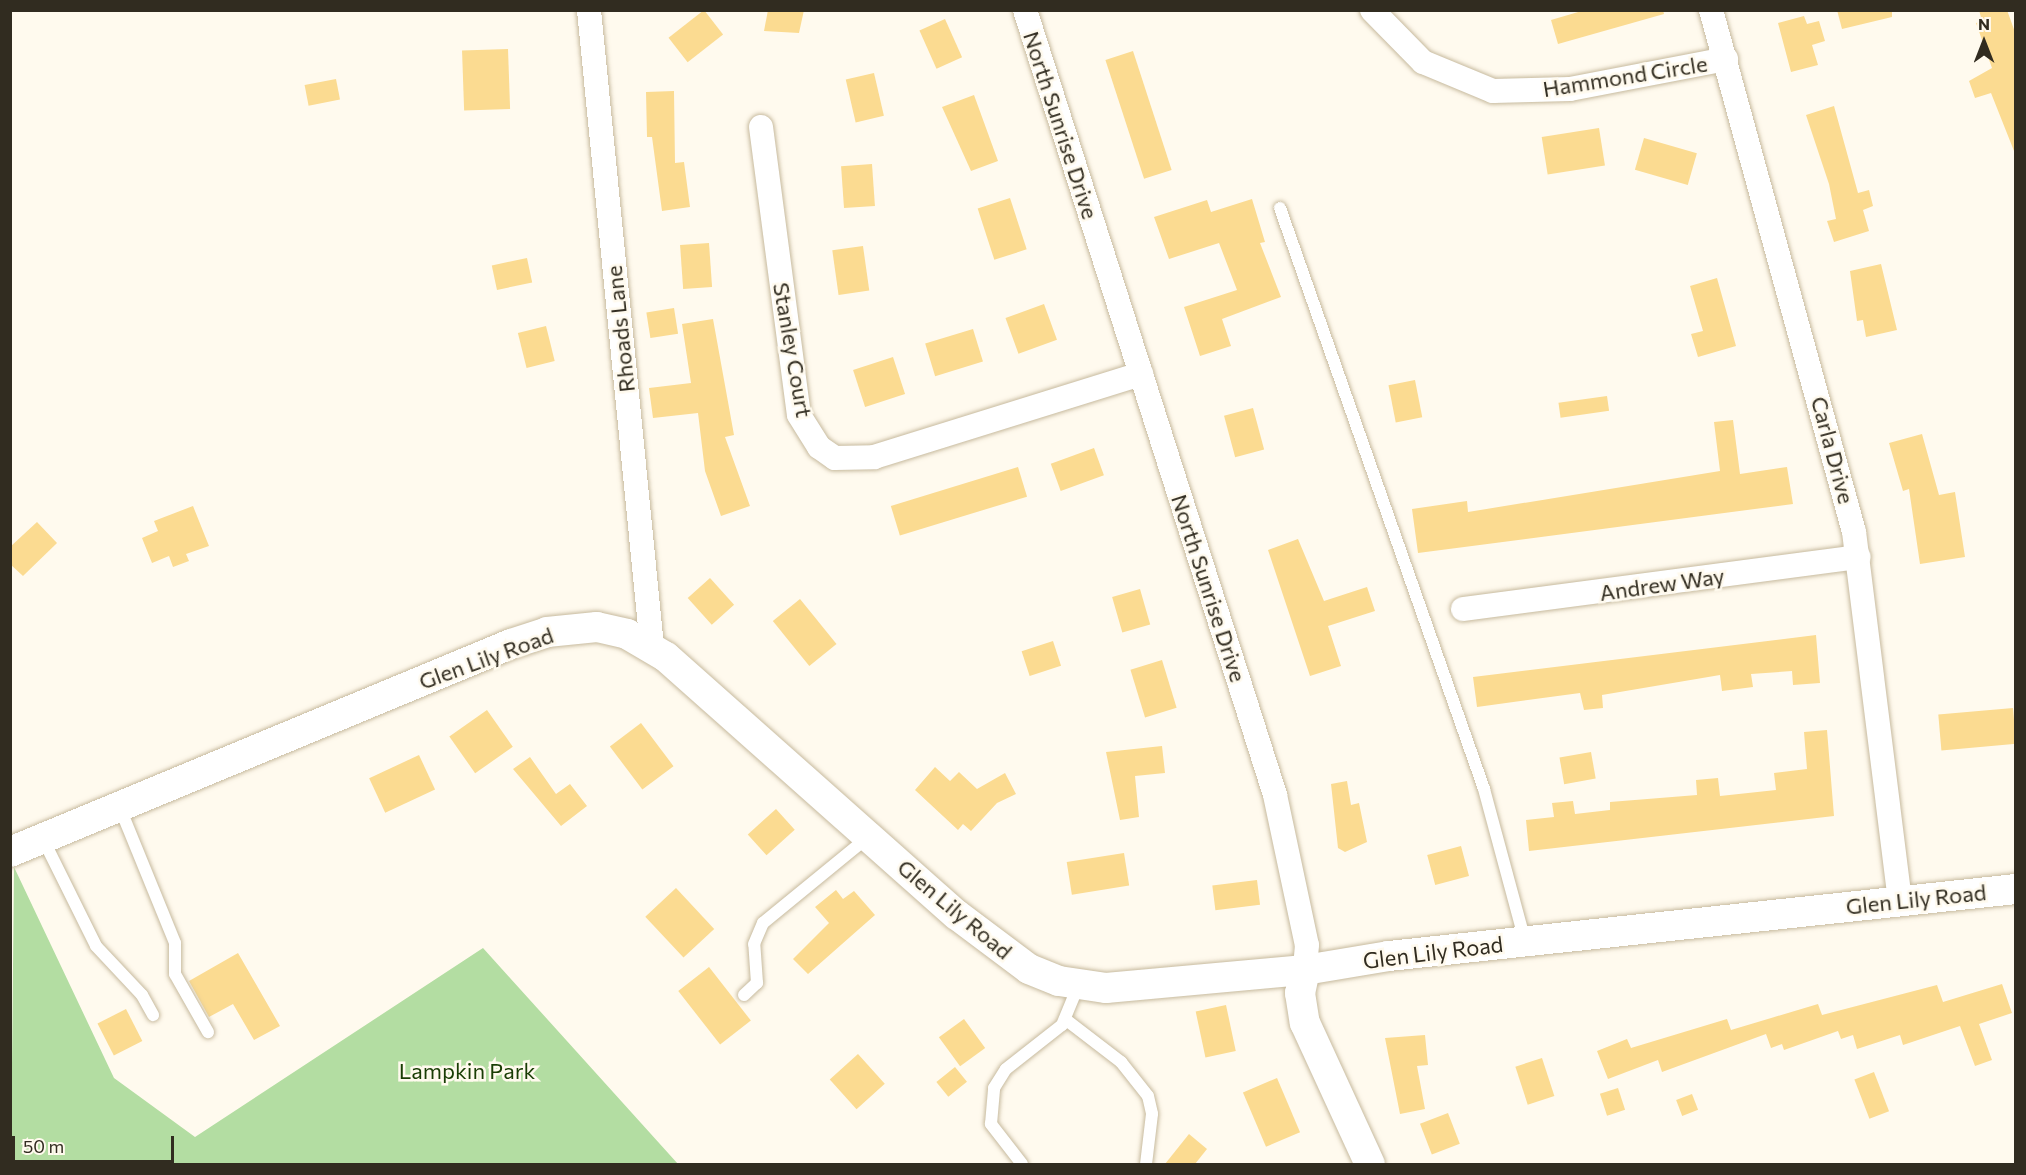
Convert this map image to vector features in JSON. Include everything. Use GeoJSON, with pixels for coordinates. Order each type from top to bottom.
{"type":"FeatureCollection","features":[{"type":"Feature","properties":{"kind":"street","name":"Rhoads Lane"},"geometry":{"type":"LineString","coordinates":[[589,10],[652,647]]}},
{"type":"Feature","properties":{"kind":"street","name":"North Sunrise Drive"},"geometry":{"type":"LineString","coordinates":[[1025,10],[1275,795],[1307,945],[1300,993],[1305,1023],[1370,1164]]}},
{"type":"Feature","properties":{"kind":"street","name":"Hammond Circle"},"geometry":{"type":"LineString","coordinates":[[1372,10],[1423,62],[1493,91],[1570,89],[1726,59]]}},
{"type":"Feature","properties":{"kind":"street","name":"Carla Drive"},"geometry":{"type":"LineString","coordinates":[[1712,10],[1859,557],[1900,900]]}},
{"type":"Feature","properties":{"kind":"street","name":"Stanley Court"},"geometry":{"type":"LineString","coordinates":[[761,127],[799,415],[819,447],[835,458],[874,457],[1141,374]]}},
{"type":"Feature","properties":{"kind":"street","name":"Andrew Way"},"geometry":{"type":"LineString","coordinates":[[1463,609],[1859,557]]}},
{"type":"Feature","properties":{"kind":"street","name":"Glen Lily Road"},"geometry":{"type":"LineString","coordinates":[[10,852],[548,632],[613,630],[652,647],[868,836],[1020,963],[1079,984],[1106,988],[1305,970],[1525,941],[2016,889]]}},
{"type":"Feature","properties":{"kind":"lane"},"geometry":{"type":"LineString","coordinates":[[1280,208],[1482,781],[1525,941]]}},
{"type":"Feature","properties":{"kind":"lane"},"geometry":{"type":"LineString","coordinates":[[119,807],[175,943],[175,974],[208,1032]]}},
{"type":"Feature","properties":{"kind":"lane"},"geometry":{"type":"LineString","coordinates":[[744,995],[756,983],[754,944],[763,923],[868,836]]}},
{"type":"Feature","properties":{"kind":"lane"},"geometry":{"type":"LineString","coordinates":[[43,838],[96,945],[142,995],[153,1015]]}},
{"type":"Feature","properties":{"kind":"lane"},"geometry":{"type":"LineString","coordinates":[[1022,1164],[992,1124],[994,1088],[1006,1069],[1065,1019],[1079,984]]}},
{"type":"Feature","properties":{"kind":"lane"},"geometry":{"type":"LineString","coordinates":[[1065,1019],[1121,1062],[1143,1087],[1152,1114],[1146,1164]]}},
{"type":"Feature","properties":{"kind":"green space","name":"Lampkin Park"},"geometry":{"type":"Polygon","coordinates":[[[14,867],[114,1078],[195,1137],[483,948],[678,1164],[11,1164],[14,867]]]}},
{"type":"Feature","properties":{"kind":"building"},"geometry":{"type":"Polygon","coordinates":[[[704,10],[723,34],[688,62],[669,38],[704,10]]]}},
{"type":"Feature","properties":{"kind":"building"},"geometry":{"type":"Polygon","coordinates":[[[768,10],[804,10],[799,33],[764,31],[768,10]]]}},
{"type":"Feature","properties":{"kind":"building"},"geometry":{"type":"Polygon","coordinates":[[[1585,10],[1663,10],[1664,14],[1558,44],[1551,20],[1585,10]]]}},
{"type":"Feature","properties":{"kind":"building"},"geometry":{"type":"Polygon","coordinates":[[[1837,10],[1892,10],[1892,17],[1842,29],[1837,10]]]}},
{"type":"Feature","properties":{"kind":"building"},"geometry":{"type":"Polygon","coordinates":[[[1979,10],[2007,10],[2016,35],[2016,156],[1991,93],[1975,98],[1969,81],[1992,68],[1976,23],[1982,21],[1979,10]]]}},
{"type":"Feature","properties":{"kind":"building"},"geometry":{"type":"Polygon","coordinates":[[[1804,16],[1807,24],[1819,21],[1825,41],[1812,45],[1818,65],[1791,72],[1778,23],[1804,16]]]}},
{"type":"Feature","properties":{"kind":"building"},"geometry":{"type":"Polygon","coordinates":[[[945,19],[962,57],[937,69],[919,30],[945,19]]]}},
{"type":"Feature","properties":{"kind":"building"},"geometry":{"type":"Polygon","coordinates":[[[508,49],[510,109],[464,111],[462,51],[508,49]]]}},
{"type":"Feature","properties":{"kind":"building"},"geometry":{"type":"Polygon","coordinates":[[[1133,51],[1172,170],[1144,179],[1105,60],[1133,51]]]}},
{"type":"Feature","properties":{"kind":"building"},"geometry":{"type":"Polygon","coordinates":[[[874,73],[884,116],[856,122],[846,80],[874,73]]]}},
{"type":"Feature","properties":{"kind":"building"},"geometry":{"type":"Polygon","coordinates":[[[336,79],[340,100],[309,106],[305,85],[336,79]]]}},
{"type":"Feature","properties":{"kind":"building"},"geometry":{"type":"Polygon","coordinates":[[[674,91],[675,163],[684,162],[690,207],[662,211],[652,137],[647,137],[646,92],[674,91]]]}},
{"type":"Feature","properties":{"kind":"building"},"geometry":{"type":"Polygon","coordinates":[[[974,95],[998,161],[971,171],[942,107],[974,95]]]}},
{"type":"Feature","properties":{"kind":"building"},"geometry":{"type":"Polygon","coordinates":[[[1834,106],[1858,193],[1869,190],[1873,206],[1863,210],[1869,231],[1834,242],[1827,221],[1836,219],[1829,184],[1806,115],[1834,106]]]}},
{"type":"Feature","properties":{"kind":"building"},"geometry":{"type":"Polygon","coordinates":[[[1599,128],[1605,166],[1548,175],[1542,137],[1599,128]]]}},
{"type":"Feature","properties":{"kind":"building"},"geometry":{"type":"Polygon","coordinates":[[[1644,138],[1697,153],[1688,185],[1635,170],[1644,138]]]}},
{"type":"Feature","properties":{"kind":"building"},"geometry":{"type":"Polygon","coordinates":[[[872,164],[875,206],[844,208],[841,166],[872,164]]]}},
{"type":"Feature","properties":{"kind":"building"},"geometry":{"type":"Polygon","coordinates":[[[1010,198],[1027,249],[994,260],[978,209],[1010,198]]]}},
{"type":"Feature","properties":{"kind":"building"},"geometry":{"type":"Polygon","coordinates":[[[1252,199],[1265,242],[1260,243],[1281,297],[1222,319],[1231,346],[1200,356],[1184,307],[1237,290],[1219,243],[1169,259],[1154,217],[1207,200],[1211,212],[1252,199]]]}},
{"type":"Feature","properties":{"kind":"building"},"geometry":{"type":"Polygon","coordinates":[[[709,243],[712,287],[683,289],[680,245],[709,243]]]}},
{"type":"Feature","properties":{"kind":"building"},"geometry":{"type":"Polygon","coordinates":[[[863,246],[869,291],[839,295],[832,250],[863,246]]]}},
{"type":"Feature","properties":{"kind":"building"},"geometry":{"type":"Polygon","coordinates":[[[527,258],[532,282],[497,290],[492,265],[527,258]]]}},
{"type":"Feature","properties":{"kind":"building"},"geometry":{"type":"Polygon","coordinates":[[[1881,264],[1897,330],[1866,337],[1863,320],[1857,321],[1850,271],[1881,264]]]}},
{"type":"Feature","properties":{"kind":"building"},"geometry":{"type":"Polygon","coordinates":[[[1717,278],[1736,346],[1698,357],[1691,334],[1703,331],[1690,286],[1717,278]]]}},
{"type":"Feature","properties":{"kind":"building"},"geometry":{"type":"Polygon","coordinates":[[[1044,304],[1057,340],[1018,354],[1005,318],[1044,304]]]}},
{"type":"Feature","properties":{"kind":"building"},"geometry":{"type":"Polygon","coordinates":[[[674,308],[678,334],[650,338],[646,312],[674,308]]]}},
{"type":"Feature","properties":{"kind":"building"},"geometry":{"type":"Polygon","coordinates":[[[713,319],[734,435],[725,437],[750,506],[721,516],[705,471],[698,413],[653,418],[649,388],[691,383],[682,324],[713,319]]]}},
{"type":"Feature","properties":{"kind":"building"},"geometry":{"type":"Polygon","coordinates":[[[546,326],[555,361],[527,368],[518,333],[546,326]]]}},
{"type":"Feature","properties":{"kind":"building"},"geometry":{"type":"Polygon","coordinates":[[[973,329],[983,362],[935,376],[925,344],[973,329]]]}},
{"type":"Feature","properties":{"kind":"building"},"geometry":{"type":"Polygon","coordinates":[[[893,357],[905,394],[865,407],[853,370],[893,357]]]}},
{"type":"Feature","properties":{"kind":"building"},"geometry":{"type":"Polygon","coordinates":[[[1415,380],[1422,417],[1396,422],[1388,385],[1415,380]]]}},
{"type":"Feature","properties":{"kind":"building"},"geometry":{"type":"Polygon","coordinates":[[[1607,396],[1609,411],[1561,418],[1558,403],[1607,396]]]}},
{"type":"Feature","properties":{"kind":"building"},"geometry":{"type":"Polygon","coordinates":[[[1253,408],[1264,450],[1235,457],[1224,416],[1253,408]]]}},
{"type":"Feature","properties":{"kind":"building"},"geometry":{"type":"Polygon","coordinates":[[[1733,420],[1740,474],[1787,467],[1793,504],[1418,553],[1412,509],[1467,501],[1468,512],[1720,471],[1714,422],[1733,420]]]}},
{"type":"Feature","properties":{"kind":"building"},"geometry":{"type":"Polygon","coordinates":[[[1922,434],[1939,495],[1955,492],[1965,557],[1920,564],[1909,489],[1903,491],[1889,443],[1922,434]]]}},
{"type":"Feature","properties":{"kind":"building"},"geometry":{"type":"Polygon","coordinates":[[[1094,448],[1104,475],[1061,491],[1051,464],[1094,448]]]}},
{"type":"Feature","properties":{"kind":"building"},"geometry":{"type":"Polygon","coordinates":[[[1018,467],[1027,497],[900,536],[891,506],[1018,467]]]}},
{"type":"Feature","properties":{"kind":"building"},"geometry":{"type":"Polygon","coordinates":[[[193,506],[209,546],[186,554],[189,561],[173,567],[169,556],[152,563],[142,538],[158,531],[154,521],[193,506]]]}},
{"type":"Feature","properties":{"kind":"building"},"geometry":{"type":"Polygon","coordinates":[[[37,522],[57,543],[23,576],[10,564],[10,547],[37,522]]]}},
{"type":"Feature","properties":{"kind":"building"},"geometry":{"type":"Polygon","coordinates":[[[1298,539],[1324,601],[1367,587],[1375,611],[1328,626],[1341,666],[1310,676],[1268,550],[1298,539]]]}},
{"type":"Feature","properties":{"kind":"building"},"geometry":{"type":"Polygon","coordinates":[[[710,578],[734,605],[712,625],[688,598],[710,578]]]}},
{"type":"Feature","properties":{"kind":"building"},"geometry":{"type":"Polygon","coordinates":[[[1140,589],[1150,625],[1122,633],[1112,597],[1140,589]]]}},
{"type":"Feature","properties":{"kind":"building"},"geometry":{"type":"Polygon","coordinates":[[[800,599],[837,644],[809,666],[773,621],[800,599]]]}},
{"type":"Feature","properties":{"kind":"building"},"geometry":{"type":"Polygon","coordinates":[[[1816,635],[1820,683],[1793,685],[1792,671],[1751,674],[1753,687],[1722,691],[1720,675],[1602,695],[1603,708],[1584,710],[1580,693],[1477,707],[1473,677],[1816,635]]]}},
{"type":"Feature","properties":{"kind":"building"},"geometry":{"type":"Polygon","coordinates":[[[1053,641],[1061,666],[1030,676],[1022,651],[1053,641]]]}},
{"type":"Feature","properties":{"kind":"building"},"geometry":{"type":"Polygon","coordinates":[[[1162,660],[1177,708],[1145,717],[1130,670],[1162,660]]]}},
{"type":"Feature","properties":{"kind":"building"},"geometry":{"type":"Polygon","coordinates":[[[2013,708],[2016,744],[1941,750],[1938,715],[2013,708]]]}},
{"type":"Feature","properties":{"kind":"building"},"geometry":{"type":"Polygon","coordinates":[[[487,710],[513,747],[475,773],[449,736],[487,710]]]}},
{"type":"Feature","properties":{"kind":"building"},"geometry":{"type":"Polygon","coordinates":[[[641,723],[673,766],[642,790],[610,746],[641,723]]]}},
{"type":"Feature","properties":{"kind":"building"},"geometry":{"type":"Polygon","coordinates":[[[1827,730],[1834,816],[1529,851],[1526,820],[1554,817],[1552,803],[1573,801],[1575,814],[1610,810],[1610,802],[1697,795],[1696,780],[1718,778],[1720,796],[1776,790],[1774,773],[1807,769],[1804,732],[1827,730]]]}},
{"type":"Feature","properties":{"kind":"building"},"geometry":{"type":"Polygon","coordinates":[[[1162,746],[1165,773],[1135,776],[1139,817],[1120,820],[1106,752],[1162,746]]]}},
{"type":"Feature","properties":{"kind":"building"},"geometry":{"type":"Polygon","coordinates":[[[1591,752],[1596,779],[1564,784],[1559,758],[1591,752]]]}},
{"type":"Feature","properties":{"kind":"building"},"geometry":{"type":"Polygon","coordinates":[[[419,755],[435,789],[385,813],[369,778],[419,755]]]}},
{"type":"Feature","properties":{"kind":"building"},"geometry":{"type":"Polygon","coordinates":[[[530,757],[556,794],[570,784],[587,806],[561,826],[513,769],[530,757]]]}},
{"type":"Feature","properties":{"kind":"building"},"geometry":{"type":"Polygon","coordinates":[[[935,767],[950,781],[959,772],[977,789],[1005,773],[1016,794],[997,803],[971,831],[963,824],[958,830],[915,790],[935,767]]]}},
{"type":"Feature","properties":{"kind":"building"},"geometry":{"type":"Polygon","coordinates":[[[1347,781],[1351,805],[1359,803],[1367,842],[1345,852],[1338,848],[1331,784],[1347,781]]]}},
{"type":"Feature","properties":{"kind":"building"},"geometry":{"type":"Polygon","coordinates":[[[776,809],[795,830],[766,855],[748,834],[776,809]]]}},
{"type":"Feature","properties":{"kind":"building"},"geometry":{"type":"Polygon","coordinates":[[[1461,846],[1469,876],[1435,885],[1427,855],[1461,846]]]}},
{"type":"Feature","properties":{"kind":"building"},"geometry":{"type":"Polygon","coordinates":[[[1124,853],[1129,886],[1072,895],[1067,862],[1124,853]]]}},
{"type":"Feature","properties":{"kind":"building"},"geometry":{"type":"Polygon","coordinates":[[[1257,880],[1260,905],[1215,910],[1212,885],[1257,880]]]}},
{"type":"Feature","properties":{"kind":"building"},"geometry":{"type":"Polygon","coordinates":[[[676,888],[714,929],[683,958],[645,917],[676,888]]]}},
{"type":"Feature","properties":{"kind":"building"},"geometry":{"type":"Polygon","coordinates":[[[836,890],[843,899],[854,891],[875,915],[808,974],[793,959],[829,923],[815,907],[836,890]]]}},
{"type":"Feature","properties":{"kind":"building"},"geometry":{"type":"Polygon","coordinates":[[[238,953],[280,1026],[254,1040],[233,1004],[209,1017],[189,981],[238,953]]]}},
{"type":"Feature","properties":{"kind":"building"},"geometry":{"type":"Polygon","coordinates":[[[709,967],[751,1021],[720,1045],[678,991],[709,967]]]}},
{"type":"Feature","properties":{"kind":"building"},"geometry":{"type":"Polygon","coordinates":[[[2002,984],[2012,1013],[1979,1024],[1992,1060],[1975,1066],[1960,1026],[1903,1045],[1900,1035],[1857,1049],[1853,1035],[1841,1039],[1838,1031],[1784,1050],[1782,1044],[1771,1048],[1766,1034],[1662,1072],[1658,1060],[1608,1079],[1597,1051],[1627,1039],[1631,1048],[1727,1019],[1731,1030],[1818,1004],[1822,1015],[1937,985],[1943,1002],[2002,984]]]}},
{"type":"Feature","properties":{"kind":"building"},"geometry":{"type":"Polygon","coordinates":[[[1226,1005],[1236,1051],[1205,1057],[1196,1011],[1226,1005]]]}},
{"type":"Feature","properties":{"kind":"building"},"geometry":{"type":"Polygon","coordinates":[[[126,1009],[142,1041],[114,1056],[97,1024],[126,1009]]]}},
{"type":"Feature","properties":{"kind":"building"},"geometry":{"type":"Polygon","coordinates":[[[964,1019],[985,1048],[960,1066],[939,1037],[964,1019]]]}},
{"type":"Feature","properties":{"kind":"building"},"geometry":{"type":"Polygon","coordinates":[[[1425,1035],[1428,1065],[1417,1066],[1425,1109],[1400,1114],[1385,1038],[1425,1035]]]}},
{"type":"Feature","properties":{"kind":"building"},"geometry":{"type":"Polygon","coordinates":[[[858,1054],[885,1084],[857,1109],[830,1079],[858,1054]]]}},
{"type":"Feature","properties":{"kind":"building"},"geometry":{"type":"Polygon","coordinates":[[[1542,1058],[1554,1096],[1528,1105],[1515,1067],[1542,1058]]]}},
{"type":"Feature","properties":{"kind":"building"},"geometry":{"type":"Polygon","coordinates":[[[955,1067],[967,1082],[948,1097],[936,1082],[955,1067]]]}},
{"type":"Feature","properties":{"kind":"building"},"geometry":{"type":"Polygon","coordinates":[[[1874,1072],[1889,1111],[1869,1119],[1854,1080],[1874,1072]]]}},
{"type":"Feature","properties":{"kind":"building"},"geometry":{"type":"Polygon","coordinates":[[[1277,1078],[1300,1132],[1266,1147],[1243,1092],[1277,1078]]]}},
{"type":"Feature","properties":{"kind":"building"},"geometry":{"type":"Polygon","coordinates":[[[1618,1088],[1625,1110],[1607,1116],[1600,1094],[1618,1088]]]}},
{"type":"Feature","properties":{"kind":"building"},"geometry":{"type":"Polygon","coordinates":[[[1692,1094],[1698,1110],[1682,1116],[1676,1100],[1692,1094]]]}},
{"type":"Feature","properties":{"kind":"building"},"geometry":{"type":"Polygon","coordinates":[[[1448,1113],[1460,1144],[1432,1155],[1420,1124],[1448,1113]]]}},
{"type":"Feature","properties":{"kind":"building"},"geometry":{"type":"Polygon","coordinates":[[[1189,1134],[1207,1149],[1195,1164],[1165,1164],[1189,1134]]]}}]}
